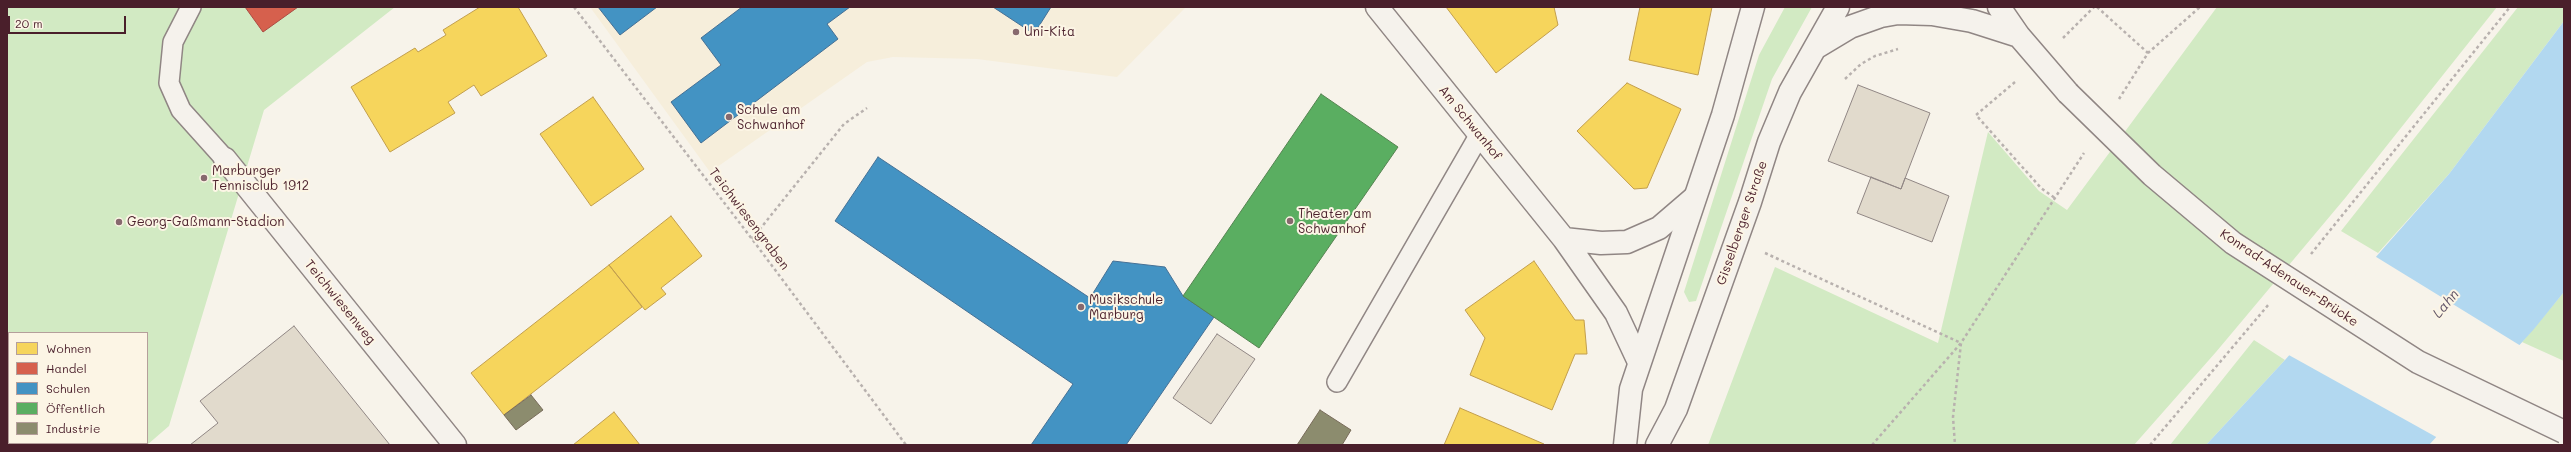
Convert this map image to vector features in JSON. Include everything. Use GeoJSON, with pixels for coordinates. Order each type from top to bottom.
{"type":"FeatureCollection","features":[{"type":"Feature","properties":{"kind":"main road","name":"Am Schwanhof"},"geometry":{"type":"LineString","coordinates":[[1377,7],[1564,239],[1616,313],[1639,362]]}},
{"type":"Feature","properties":{"kind":"main road"},"geometry":{"type":"LineString","coordinates":[[1625,445],[1627,410],[1639,362],[1723,115],[1753,7]]}},
{"type":"Feature","properties":{"kind":"main road","name":"Gisselberger Straße"},"geometry":{"type":"LineString","coordinates":[[1657,445],[1676,409],[1737,240],[1769,142],[1790,92],[1838,7]]}},
{"type":"Feature","properties":{"kind":"main road"},"geometry":{"type":"LineString","coordinates":[[1999,7],[2019,36]]}},
{"type":"Feature","properties":{"kind":"main road"},"geometry":{"type":"LineString","coordinates":[[1813,49],[1850,27],[1881,16],[1898,13],[1932,14],[1972,21],[2019,36]]}},
{"type":"Feature","properties":{"kind":"main road","name":"Konrad-Adenauer-Brücke"},"geometry":{"type":"LineString","coordinates":[[2019,36],[2068,93],[2152,175],[2233,243],[2418,362],[2564,432]]}},
{"type":"Feature","properties":{"kind":"main road","name":"Teichwiesenweg"},"geometry":{"type":"LineString","coordinates":[[225,159],[454,445]]}},
{"type":"Feature","properties":{"kind":"main road"},"geometry":{"type":"LineString","coordinates":[[1564,239],[1602,243],[1627,242],[1659,228],[1694,198]]}},
{"type":"Feature","properties":{"kind":"lane"},"geometry":{"type":"LineString","coordinates":[[191,7],[173,42],[169,83],[181,110],[225,159]]}},
{"type":"Feature","properties":{"kind":"lane"},"geometry":{"type":"LineString","coordinates":[[1337,382],[1480,134]]}},
{"type":"Feature","properties":{"kind":"path","name":"Teichwiesengraben"},"geometry":{"type":"LineString","coordinates":[[574,7],[752,239],[906,445]]}},
{"type":"Feature","properties":{"kind":"path"},"geometry":{"type":"LineString","coordinates":[[2055,198],[2041,188],[1976,115],[2040,60],[2094,7]]}},
{"type":"Feature","properties":{"kind":"path"},"geometry":{"type":"LineString","coordinates":[[2097,7],[2148,53]]}},
{"type":"Feature","properties":{"kind":"path"},"geometry":{"type":"LineString","coordinates":[[2114,106],[2148,53],[2200,7]]}},
{"type":"Feature","properties":{"kind":"path"},"geometry":{"type":"LineString","coordinates":[[2308,257],[2510,7]]}},
{"type":"Feature","properties":{"kind":"path"},"geometry":{"type":"LineString","coordinates":[[1845,79],[1861,64],[1875,56],[1898,49]]}},
{"type":"Feature","properties":{"kind":"path"},"geometry":{"type":"LineString","coordinates":[[752,239],[844,124],[867,108]]}},
{"type":"Feature","properties":{"kind":"path"},"geometry":{"type":"LineString","coordinates":[[1872,445],[1961,343],[2085,152]]}},
{"type":"Feature","properties":{"kind":"path"},"geometry":{"type":"LineString","coordinates":[[1737,240],[1961,343]]}},
{"type":"Feature","properties":{"kind":"path"},"geometry":{"type":"LineString","coordinates":[[2150,445],[2273,300]]}},
{"type":"Feature","properties":{"kind":"path"},"geometry":{"type":"LineString","coordinates":[[1955,445],[1952,417],[1961,343]]}},
{"type":"Feature","properties":{"kind":"shaded area","name":"Schule am Schwanhof"},"geometry":{"type":"Polygon","coordinates":[[[590,7],[1186,7],[1117,77],[977,59],[893,57],[867,62],[710,172],[590,7]]]}},
{"type":"Feature","properties":{"kind":"green space","name":"Georg-Gaßmann-Stadion"},"geometry":{"type":"Polygon","coordinates":[[[7,7],[395,7],[264,110],[169,426],[147,445],[7,445],[7,7]]]}},
{"type":"Feature","properties":{"kind":"green space"},"geometry":{"type":"Polygon","coordinates":[[[1785,7],[1812,7],[1772,79],[1696,301],[1689,302],[1684,292],[1759,55],[1785,7]]]}},
{"type":"Feature","properties":{"kind":"green space"},"geometry":{"type":"Polygon","coordinates":[[[2217,7],[2497,7],[2346,197],[2216,352],[2134,445],[1708,445],[1775,267],[1938,343],[1988,132],[2039,191],[2067,210],[2217,7]]]}},
{"type":"Feature","properties":{"kind":"green space"},"geometry":{"type":"Polygon","coordinates":[[[2518,7],[2564,7],[2564,21],[2449,174],[2378,253],[2341,231],[2518,7]]]}},
{"type":"Feature","properties":{"kind":"green space"},"geometry":{"type":"Polygon","coordinates":[[[2564,292],[2564,361],[2522,342],[2564,292]]]}},
{"type":"Feature","properties":{"kind":"green space"},"geometry":{"type":"Polygon","coordinates":[[[2254,340],[2285,360],[2206,445],[2170,445],[2254,340]]]}},
{"type":"Feature","properties":{"kind":"water","name":"Lahn"},"geometry":{"type":"Polygon","coordinates":[[[2564,21],[2564,292],[2534,329],[2429,445],[2206,445],[2285,360],[2449,174],[2564,21]]]}},
{"type":"Feature","properties":{"kind":"pier"},"geometry":{"type":"Polygon","coordinates":[[[2373,255],[2521,346],[2438,438],[2287,354],[2373,255]]]}},
{"type":"Feature","properties":{"kind":"building: Wohnen"},"geometry":{"type":"Polygon","coordinates":[[[480,7],[518,7],[547,56],[481,96],[474,85],[448,102],[455,113],[390,152],[351,87],[415,48],[418,52],[446,35],[443,30],[480,7]]]}},
{"type":"Feature","properties":{"kind":"building: Wohnen"},"geometry":{"type":"Polygon","coordinates":[[[1446,7],[1554,7],[1558,25],[1496,73],[1446,7]]]}},
{"type":"Feature","properties":{"kind":"building: Wohnen"},"geometry":{"type":"Polygon","coordinates":[[[1640,7],[1712,7],[1698,75],[1629,60],[1640,7]]]}},
{"type":"Feature","properties":{"kind":"building: Wohnen"},"geometry":{"type":"Polygon","coordinates":[[[1627,83],[1681,109],[1647,188],[1634,189],[1577,131],[1627,83]]]}},
{"type":"Feature","properties":{"kind":"building: Wohnen"},"geometry":{"type":"Polygon","coordinates":[[[593,97],[644,169],[591,206],[540,134],[593,97]]]}},
{"type":"Feature","properties":{"kind":"building: Wohnen"},"geometry":{"type":"Polygon","coordinates":[[[671,216],[702,256],[661,288],[666,294],[645,310],[609,265],[671,216]]]}},
{"type":"Feature","properties":{"kind":"building: Wohnen"},"geometry":{"type":"Polygon","coordinates":[[[1534,261],[1575,320],[1584,320],[1587,354],[1575,354],[1552,410],[1470,375],[1485,338],[1465,310],[1534,261]]]}},
{"type":"Feature","properties":{"kind":"building: Wohnen"},"geometry":{"type":"Polygon","coordinates":[[[609,265],[642,307],[504,415],[471,373],[609,265]]]}},
{"type":"Feature","properties":{"kind":"building: Wohnen"},"geometry":{"type":"Polygon","coordinates":[[[1460,408],[1544,444],[1444,445],[1460,408]]]}},
{"type":"Feature","properties":{"kind":"building: Wohnen"},"geometry":{"type":"Polygon","coordinates":[[[614,412],[640,445],[573,445],[614,412]]]}},
{"type":"Feature","properties":{"kind":"building: Handel"},"geometry":{"type":"Polygon","coordinates":[[[245,7],[298,7],[263,32],[245,7]]]}},
{"type":"Feature","properties":{"kind":"building: Schulen"},"geometry":{"type":"Polygon","coordinates":[[[598,7],[657,7],[620,35],[598,7]]]}},
{"type":"Feature","properties":{"kind":"building: Schulen"},"geometry":{"type":"Polygon","coordinates":[[[742,7],[850,7],[827,24],[838,39],[701,143],[671,102],[721,65],[701,38],[742,7]]]}},
{"type":"Feature","properties":{"kind":"building: Schulen","name":"Uni-Kita"},"geometry":{"type":"Polygon","coordinates":[[[993,7],[1051,7],[1034,34],[993,7]]]}},
{"type":"Feature","properties":{"kind":"building: Schulen","name":"Musikschule Marburg"},"geometry":{"type":"Polygon","coordinates":[[[878,157],[1090,298],[1113,261],[1165,267],[1183,296],[1214,317],[1126,445],[1031,445],[1073,384],[835,221],[878,157]]]}},
{"type":"Feature","properties":{"kind":"building: Öffentlich","name":"Theater am Schwanhof"},"geometry":{"type":"Polygon","coordinates":[[[1321,94],[1398,147],[1259,348],[1183,296],[1321,94]]]}},
{"type":"Feature","properties":{"kind":"building: Industrie"},"geometry":{"type":"Polygon","coordinates":[[[531,395],[543,410],[516,430],[504,415],[531,395]]]}},
{"type":"Feature","properties":{"kind":"building: Industrie"},"geometry":{"type":"Polygon","coordinates":[[[1320,410],[1351,430],[1342,445],[1297,445],[1320,410]]]}},
{"type":"Feature","properties":{"kind":"building: Sonstige"},"geometry":{"type":"Polygon","coordinates":[[[1858,85],[1930,113],[1901,189],[1828,161],[1858,85]]]}},
{"type":"Feature","properties":{"kind":"building: Sonstige"},"geometry":{"type":"Polygon","coordinates":[[[1871,177],[1901,189],[1905,178],[1949,196],[1932,242],[1857,213],[1871,177]]]}},
{"type":"Feature","properties":{"kind":"building: Sonstige"},"geometry":{"type":"Polygon","coordinates":[[[294,326],[390,445],[190,445],[218,423],[200,401],[294,326]]]}},
{"type":"Feature","properties":{"kind":"building: Sonstige"},"geometry":{"type":"Polygon","coordinates":[[[1217,334],[1255,359],[1211,424],[1173,398],[1217,334]]]}},
{"type":"Feature","properties":{"kind":"place","name":"Uni-Kita"},"geometry":{"type":"Point","coordinates":[1016,32]}},
{"type":"Feature","properties":{"kind":"place","name":"Schule am Schwanhof"},"geometry":{"type":"Point","coordinates":[729,117]}},
{"type":"Feature","properties":{"kind":"place","name":"Marburger Tennisclub 1912"},"geometry":{"type":"Point","coordinates":[204,178]}},
{"type":"Feature","properties":{"kind":"place","name":"Theater am Schwanhof"},"geometry":{"type":"Point","coordinates":[1290,221]}},
{"type":"Feature","properties":{"kind":"place","name":"Georg-Gaßmann-Stadion"},"geometry":{"type":"Point","coordinates":[119,222]}},
{"type":"Feature","properties":{"kind":"place","name":"Musikschule Marburg"},"geometry":{"type":"Point","coordinates":[1081,307]}}]}
